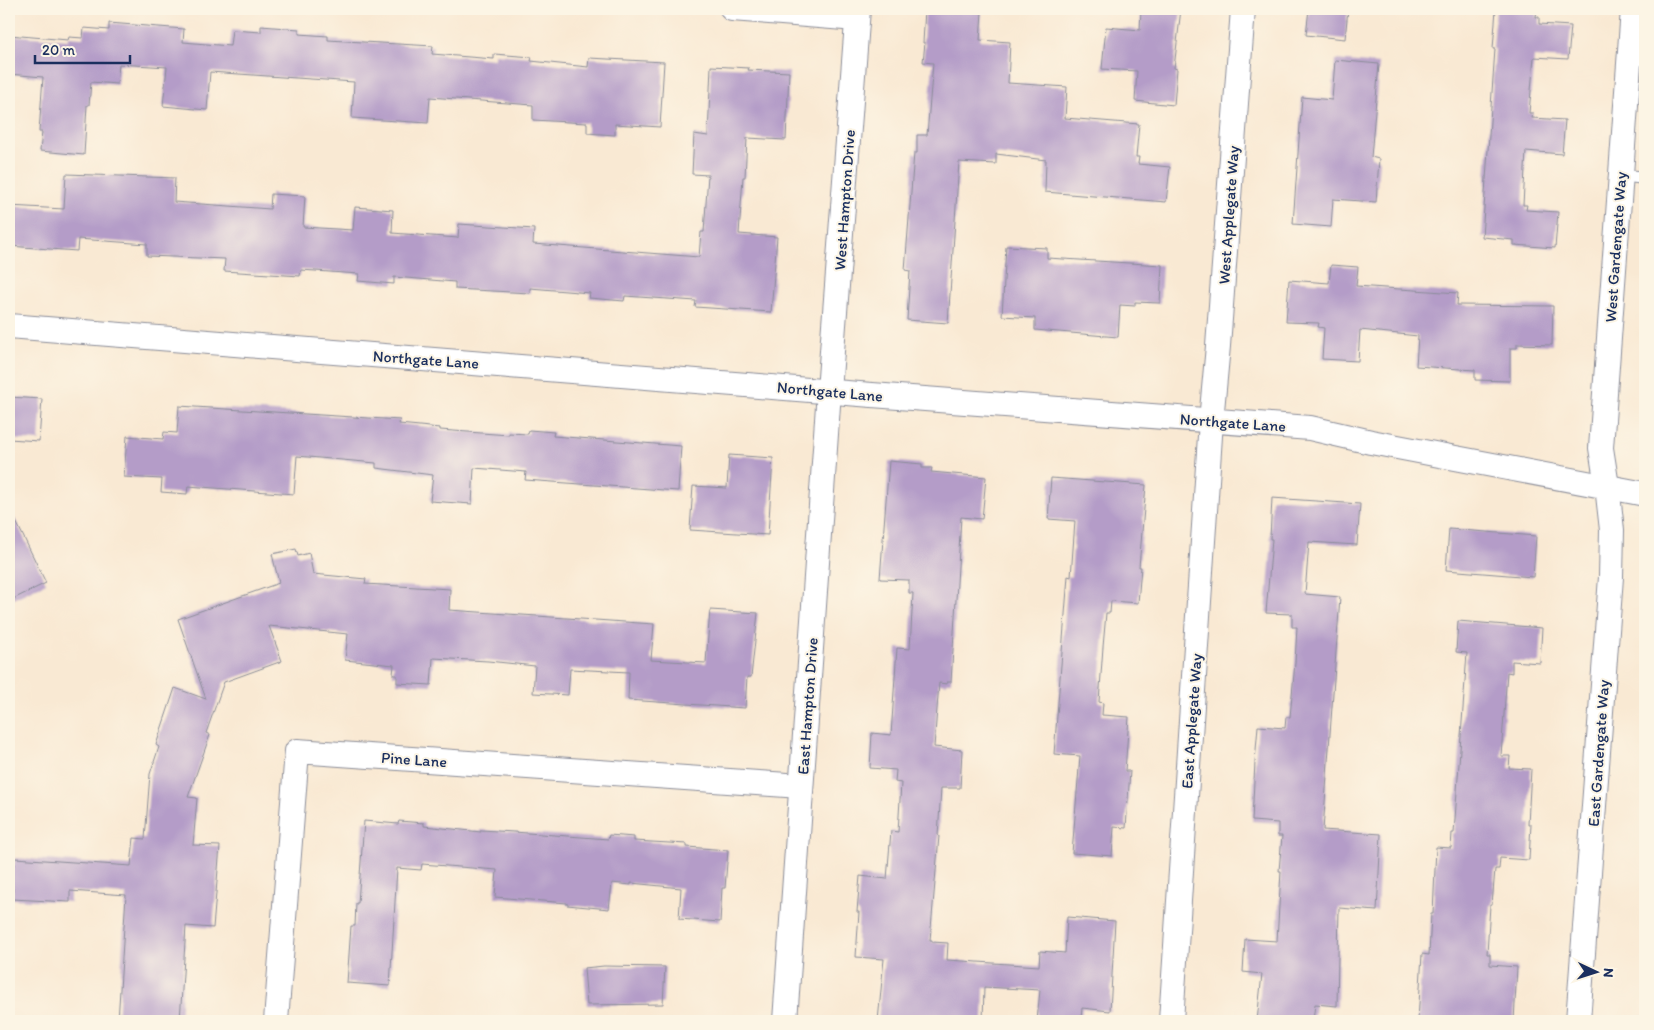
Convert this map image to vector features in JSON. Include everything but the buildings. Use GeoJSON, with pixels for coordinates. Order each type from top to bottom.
{"type":"FeatureCollection","features":[{"type":"Feature","properties":{"kind":"street"},"geometry":{"type":"LineString","coordinates":[[732,9],[857,14]]}},
{"type":"Feature","properties":{"kind":"street","name":"West Applegate Way"},"geometry":{"type":"LineString","coordinates":[[1211,421],[1243,9]]}},
{"type":"Feature","properties":{"kind":"street","name":"West Gardengate Way"},"geometry":{"type":"LineString","coordinates":[[1607,486],[1602,448],[1632,9]]}},
{"type":"Feature","properties":{"kind":"street","name":"West Hampton Drive"},"geometry":{"type":"LineString","coordinates":[[829,392],[857,14]]}},
{"type":"Feature","properties":{"kind":"street","name":"Northgate Lane"},"geometry":{"type":"LineString","coordinates":[[9,326],[829,392],[1310,428],[1371,442],[1645,494]]}},
{"type":"Feature","properties":{"kind":"street","name":"East Hampton Drive"},"geometry":{"type":"LineString","coordinates":[[785,1021],[829,392]]}},
{"type":"Feature","properties":{"kind":"street","name":"East Applegate Way"},"geometry":{"type":"LineString","coordinates":[[1171,1021],[1211,421]]}},
{"type":"Feature","properties":{"kind":"street","name":"East Gardengate Way"},"geometry":{"type":"LineString","coordinates":[[1578,1021],[1611,576],[1612,530],[1607,486]]}},
{"type":"Feature","properties":{"kind":"street","name":"Pine Lane"},"geometry":{"type":"LineString","coordinates":[[276,1021],[298,751],[801,786]]}},
{"type":"Feature","properties":{"kind":"lane"},"geometry":{"type":"LineString","coordinates":[[1620,175],[1645,178]]}}]}
